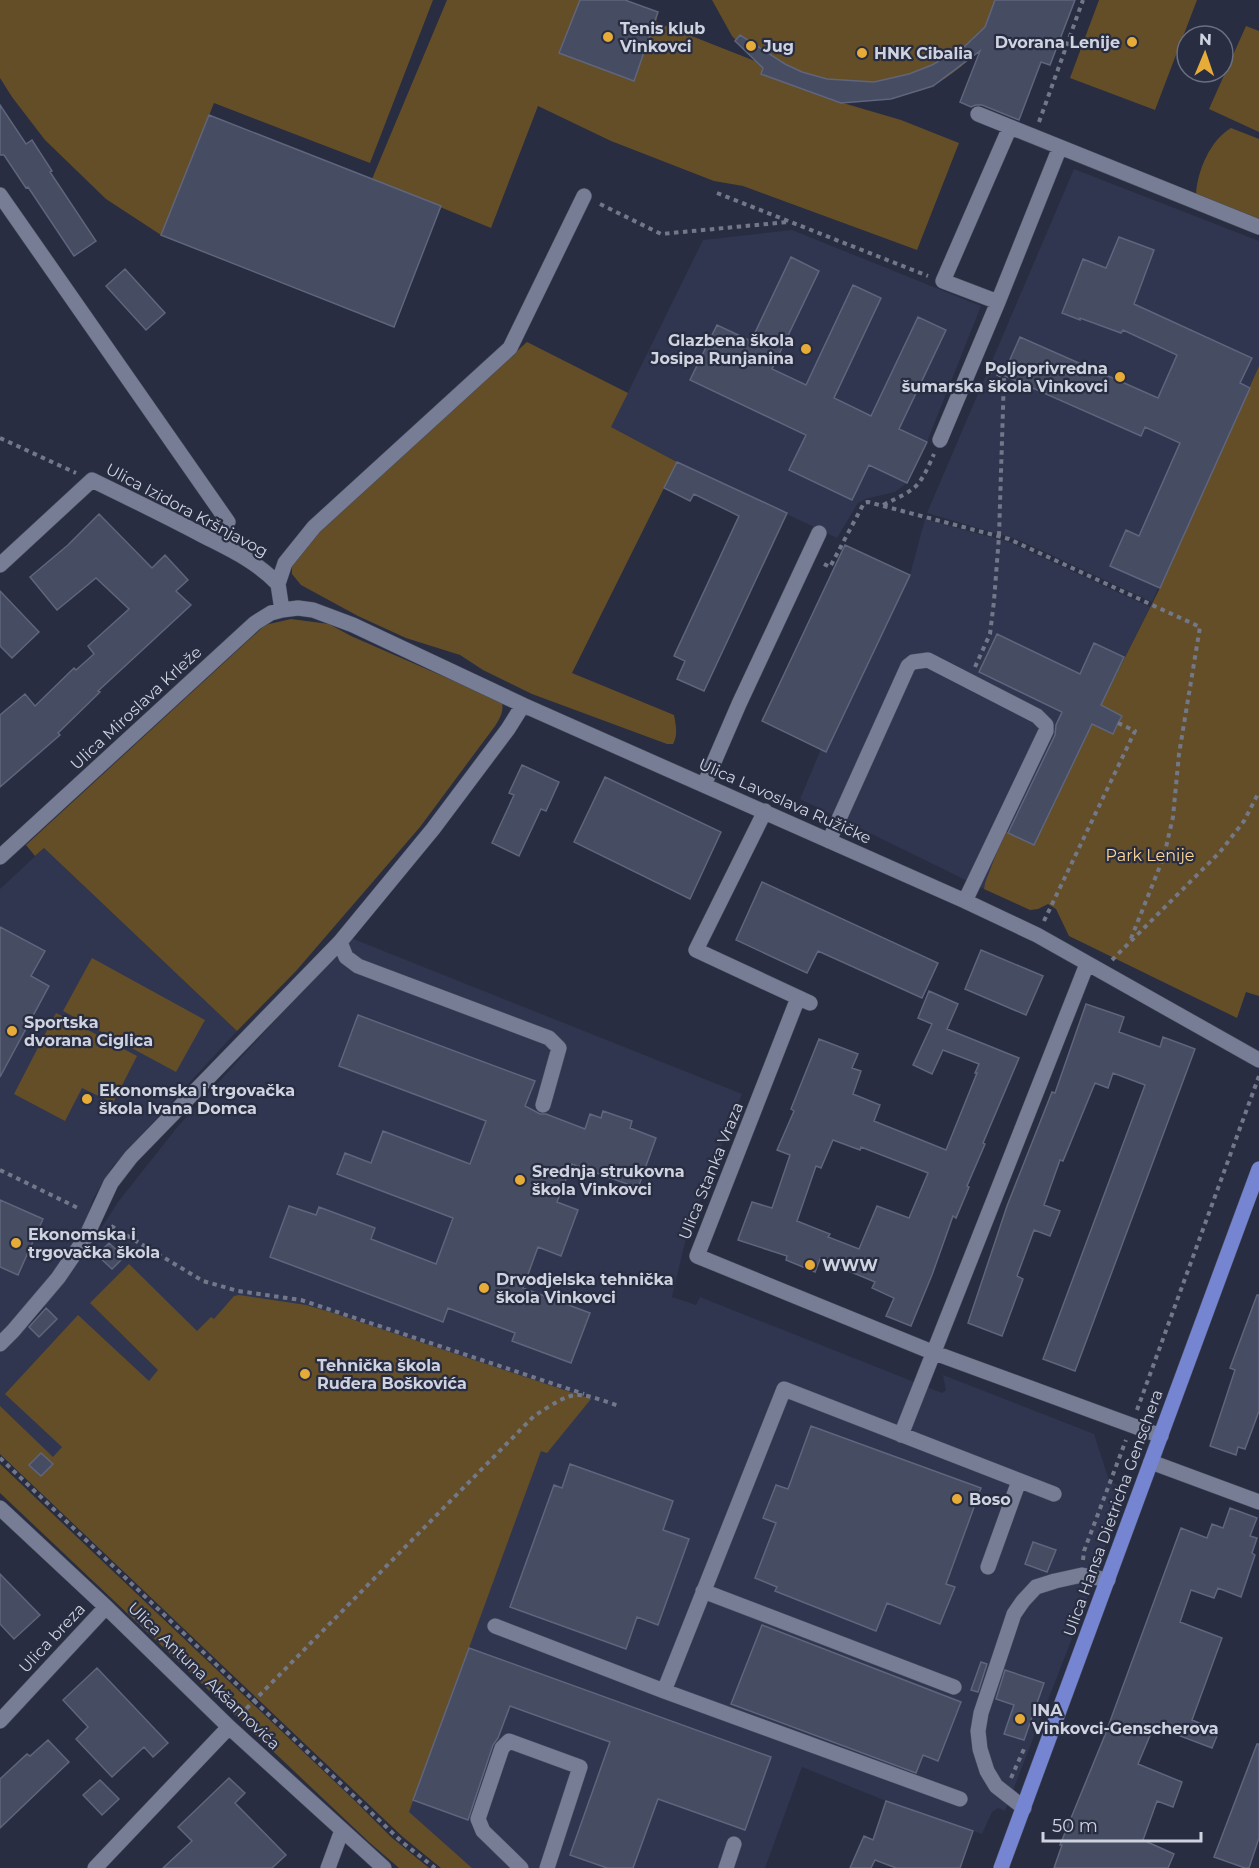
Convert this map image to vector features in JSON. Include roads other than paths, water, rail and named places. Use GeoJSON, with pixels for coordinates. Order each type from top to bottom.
{"type":"FeatureCollection","features":[{"type":"Feature","properties":{"kind":"main road","name":"Ulica Hansa Dietricha Genschera"},"geometry":{"type":"LineString","coordinates":[[1001,1868],[1259,1170]]}},
{"type":"Feature","properties":{"kind":"street"},"geometry":{"type":"LineString","coordinates":[[978,114],[1259,227]]}},
{"type":"Feature","properties":{"kind":"street"},"geometry":{"type":"LineString","coordinates":[[998,302],[943,281],[1010,127]]}},
{"type":"Feature","properties":{"kind":"street"},"geometry":{"type":"LineString","coordinates":[[940,440],[1060,147]]}},
{"type":"Feature","properties":{"kind":"street"},"geometry":{"type":"LineString","coordinates":[[0,195],[228,522]]}},
{"type":"Feature","properties":{"kind":"street"},"geometry":{"type":"LineString","coordinates":[[282,610],[278,584],[285,563],[314,527],[510,348],[584,196]]}},
{"type":"Feature","properties":{"kind":"street","name":"Ulica Izidora Kršnjavog"},"geometry":{"type":"LineString","coordinates":[[0,565],[92,480],[235,552],[263,568],[278,584]]}},
{"type":"Feature","properties":{"kind":"street"},"geometry":{"type":"LineString","coordinates":[[704,785],[819,533]]}},
{"type":"Feature","properties":{"kind":"street","name":"Ulica Lavoslava Ružičke"},"geometry":{"type":"LineString","coordinates":[[282,610],[298,608],[313,610],[353,625],[523,705],[965,901],[1037,935],[1259,1060]]}},
{"type":"Feature","properties":{"kind":"street","name":"Ulica Miroslava Krleže"},"geometry":{"type":"LineString","coordinates":[[0,857],[255,623],[271,613],[282,610]]}},
{"type":"Feature","properties":{"kind":"street"},"geometry":{"type":"LineString","coordinates":[[829,841],[908,666],[913,662],[928,660],[1038,716],[1046,725],[1046,731],[965,901]]}},
{"type":"Feature","properties":{"kind":"street"},"geometry":{"type":"LineString","coordinates":[[0,1344],[58,1278],[86,1237],[111,1183],[131,1157],[340,942],[433,829],[508,729],[523,705]]}},
{"type":"Feature","properties":{"kind":"street","name":"Ulica Stanka Vraza"},"geometry":{"type":"LineString","coordinates":[[765,811],[696,950],[804,1001],[697,1256],[932,1352],[1161,1436]]}},
{"type":"Feature","properties":{"kind":"street"},"geometry":{"type":"LineString","coordinates":[[340,942],[346,957],[358,966],[549,1038],[559,1048],[543,1105]]}},
{"type":"Feature","properties":{"kind":"street"},"geometry":{"type":"LineString","coordinates":[[900,1435],[932,1352],[1094,968]]}},
{"type":"Feature","properties":{"kind":"street"},"geometry":{"type":"LineString","coordinates":[[664,1691],[784,1389],[1054,1494]]}},
{"type":"Feature","properties":{"kind":"street"},"geometry":{"type":"LineString","coordinates":[[1151,1462],[1259,1502]]}},
{"type":"Feature","properties":{"kind":"street"},"geometry":{"type":"LineString","coordinates":[[988,1567],[1019,1481]]}},
{"type":"Feature","properties":{"kind":"street","name":"Ulica Antuna Akšamovića"},"geometry":{"type":"LineString","coordinates":[[0,1508],[229,1727],[384,1868]]}},
{"type":"Feature","properties":{"kind":"street"},"geometry":{"type":"LineString","coordinates":[[1024,1808],[996,1786],[987,1771],[980,1749],[978,1731],[981,1713],[1014,1614],[1036,1587],[1082,1575],[1108,1580]]}},
{"type":"Feature","properties":{"kind":"street"},"geometry":{"type":"LineString","coordinates":[[703,1591],[954,1687]]}},
{"type":"Feature","properties":{"kind":"street","name":"Ulica breza"},"geometry":{"type":"LineString","coordinates":[[0,1721],[106,1607]]}},
{"type":"Feature","properties":{"kind":"street"},"geometry":{"type":"LineString","coordinates":[[495,1626],[664,1691],[960,1799]]}},
{"type":"Feature","properties":{"kind":"street"},"geometry":{"type":"LineString","coordinates":[[95,1868],[229,1727]]}},
{"type":"Feature","properties":{"kind":"street"},"geometry":{"type":"LineString","coordinates":[[520,1868],[480,1828],[478,1819],[502,1748],[509,1741],[580,1767],[548,1868]]}},
{"type":"Feature","properties":{"kind":"street"},"geometry":{"type":"LineString","coordinates":[[328,1868],[342,1830]]}},
{"type":"Feature","properties":{"kind":"street"},"geometry":{"type":"LineString","coordinates":[[726,1868],[734,1844]]}},
{"type":"Feature","properties":{"kind":"place","name":"Tenis klub Vinkovci"},"geometry":{"type":"Point","coordinates":[608,37]}},
{"type":"Feature","properties":{"kind":"place","name":"Dvorana Lenije"},"geometry":{"type":"Point","coordinates":[1132,42]}},
{"type":"Feature","properties":{"kind":"place","name":"Jug"},"geometry":{"type":"Point","coordinates":[751,46]}},
{"type":"Feature","properties":{"kind":"place","name":"HNK Cibalia"},"geometry":{"type":"Point","coordinates":[862,53]}},
{"type":"Feature","properties":{"kind":"place","name":"Glazbena škola Josipa Runjanina"},"geometry":{"type":"Point","coordinates":[806,349]}},
{"type":"Feature","properties":{"kind":"place","name":"Poljoprivredna šumarska škola Vinkovci"},"geometry":{"type":"Point","coordinates":[1120,377]}},
{"type":"Feature","properties":{"kind":"place","name":"Sportska dvorana Ciglica"},"geometry":{"type":"Point","coordinates":[12,1031]}},
{"type":"Feature","properties":{"kind":"place","name":"Ekonomska i trgovačka škola Ivana Domca"},"geometry":{"type":"Point","coordinates":[87,1099]}},
{"type":"Feature","properties":{"kind":"place","name":"Srednja strukovna škola Vinkovci"},"geometry":{"type":"Point","coordinates":[520,1180]}},
{"type":"Feature","properties":{"kind":"place","name":"Ekonomska i trgovačka škola"},"geometry":{"type":"Point","coordinates":[16,1243]}},
{"type":"Feature","properties":{"kind":"place","name":"WWW"},"geometry":{"type":"Point","coordinates":[810,1265]}},
{"type":"Feature","properties":{"kind":"place","name":"Drvodjelska tehnička škola Vinkovci"},"geometry":{"type":"Point","coordinates":[484,1288]}},
{"type":"Feature","properties":{"kind":"place","name":"Tehnička škola Ruđera Boškovića"},"geometry":{"type":"Point","coordinates":[305,1374]}},
{"type":"Feature","properties":{"kind":"place","name":"Boso"},"geometry":{"type":"Point","coordinates":[957,1499]}},
{"type":"Feature","properties":{"kind":"place","name":"INA Vinkovci-Genscherova"},"geometry":{"type":"Point","coordinates":[1020,1719]}},
{"type":"Feature","properties":{"kind":"park label","name":"Park Lenije"},"geometry":{"type":"Point","coordinates":[1150,855]}}]}
